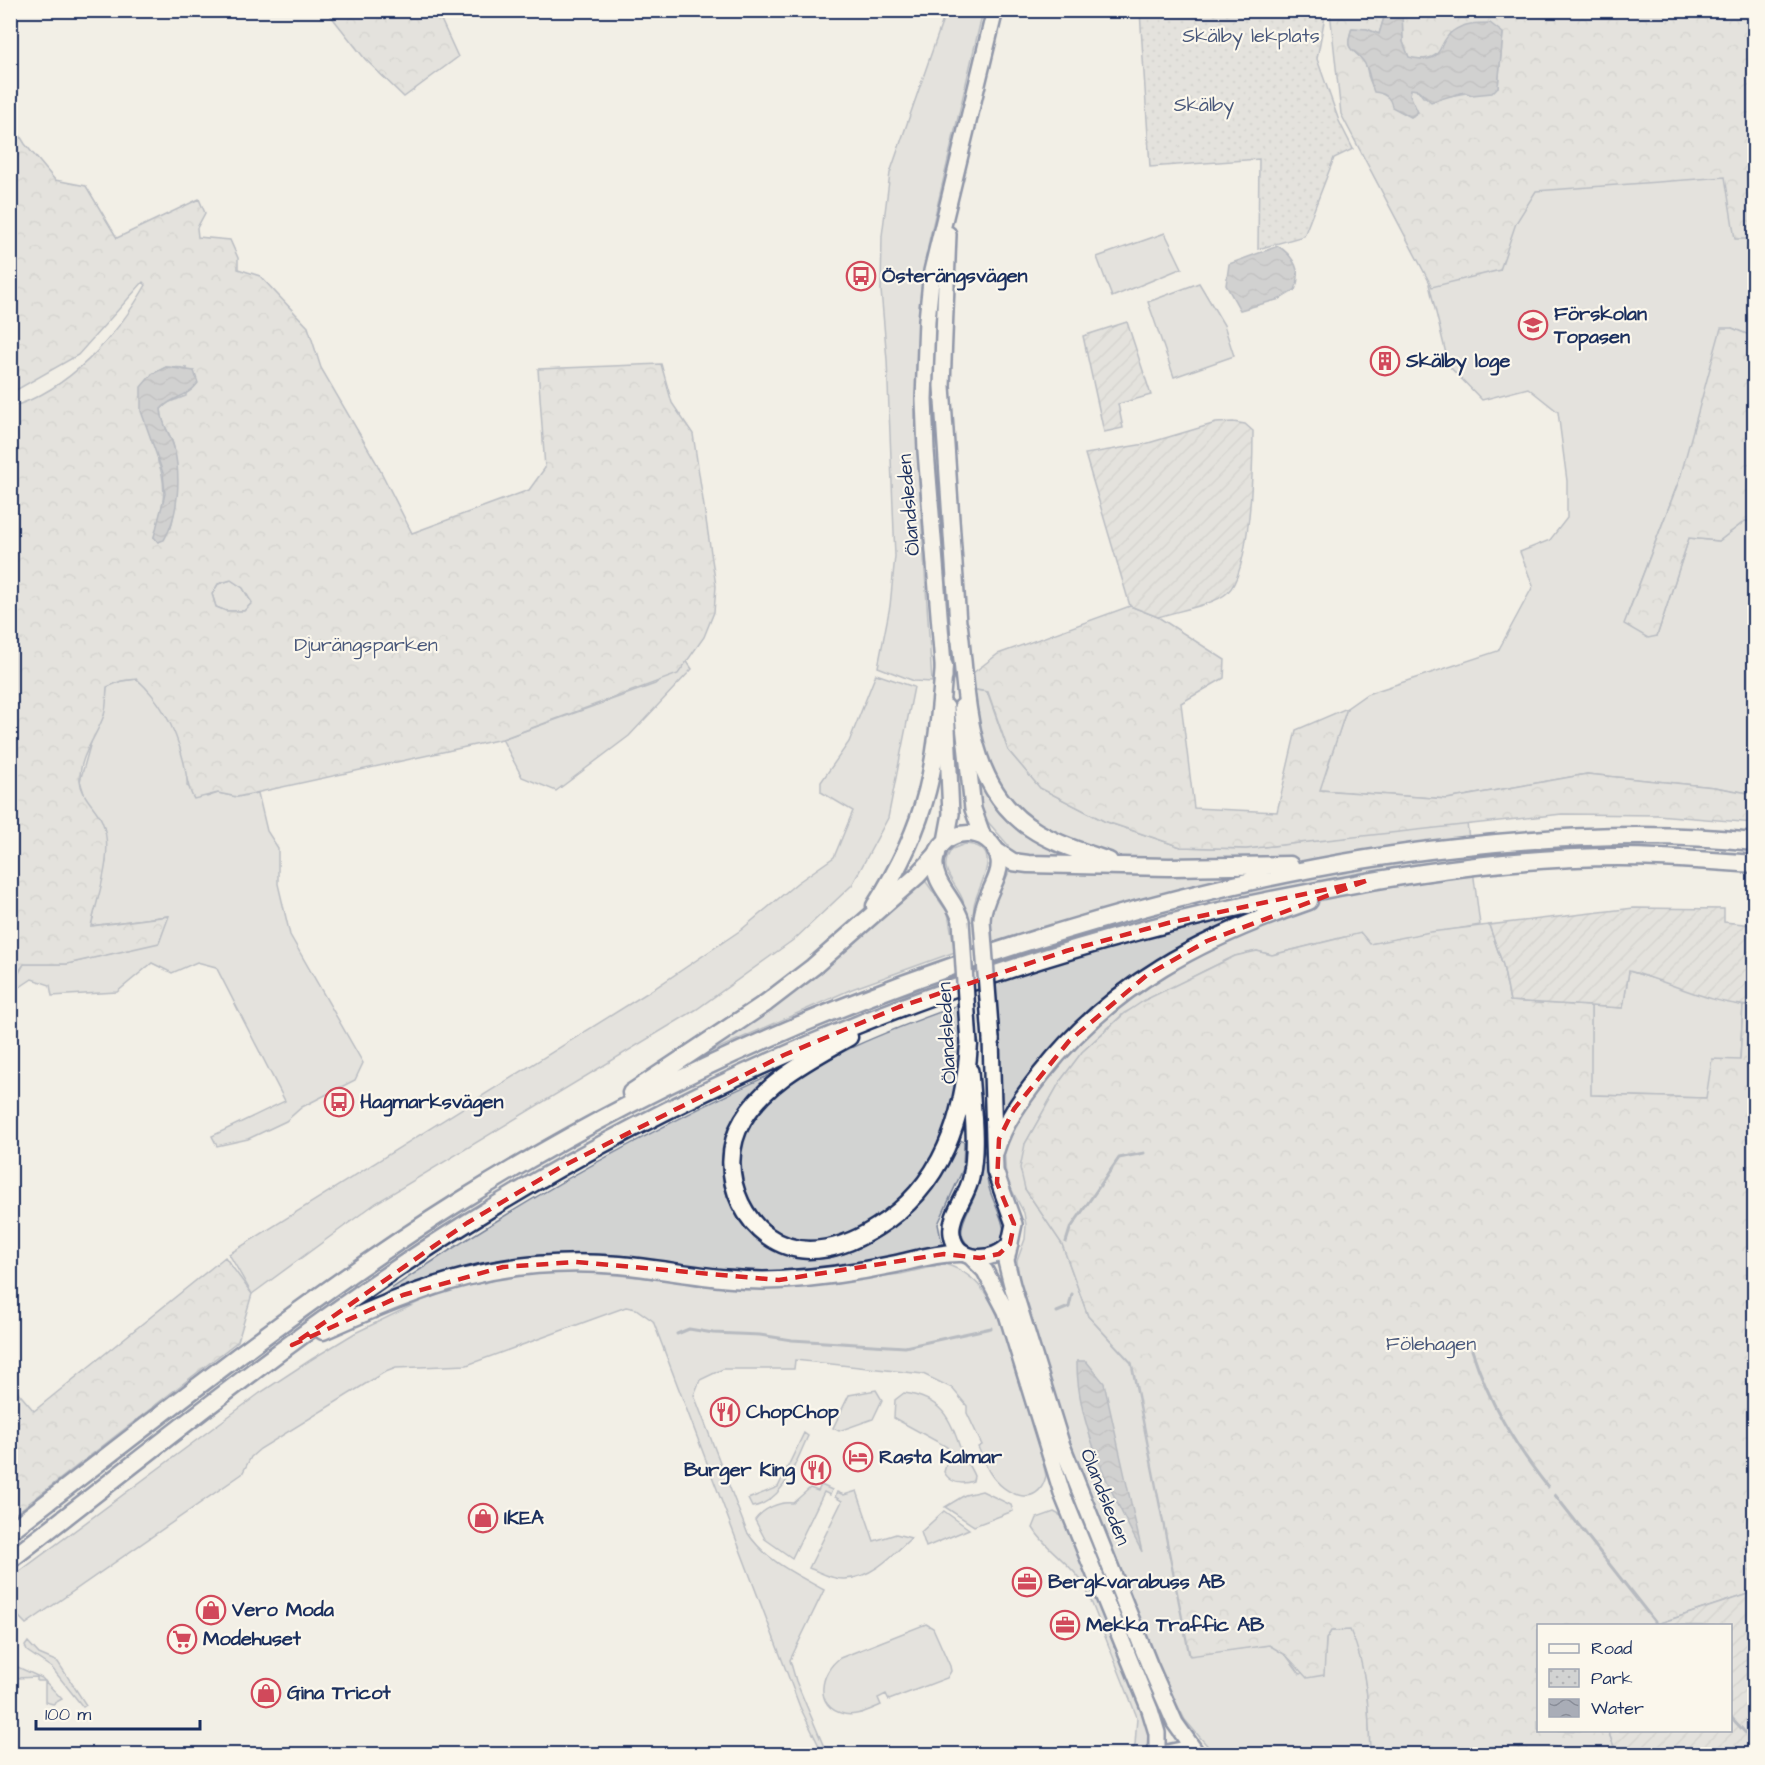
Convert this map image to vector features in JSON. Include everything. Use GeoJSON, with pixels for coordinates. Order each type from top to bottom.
{"type":"FeatureCollection","features":[{"type":"Feature","properties":{"kind":"highway"},"geometry":{"type":"LineString","coordinates":[[958,627],[972,739],[986,777],[1006,807],[1020,821],[1052,840],[1121,866]]}},
{"type":"Feature","properties":{"kind":"highway"},"geometry":{"type":"LineString","coordinates":[[866,919],[903,858],[921,817],[938,742],[944,666]]}},
{"type":"Feature","properties":{"kind":"highway"},"geometry":{"type":"LineString","coordinates":[[549,1148],[729,1055],[894,986],[1012,946],[1159,902],[1336,864],[1403,853],[1551,838],[1679,836],[1755,842]]}},
{"type":"Feature","properties":{"kind":"highway"},"geometry":{"type":"LineString","coordinates":[[10,1531],[304,1307],[461,1200],[549,1148],[766,1003],[813,966],[918,875],[941,848]]}},
{"type":"Feature","properties":{"kind":"highway"},"geometry":{"type":"LineString","coordinates":[[996,851],[1013,862],[1028,864],[1169,867],[1336,864]]}},
{"type":"Feature","properties":{"kind":"highway"},"geometry":{"type":"LineString","coordinates":[[10,1560],[292,1345],[389,1275],[467,1223],[561,1167],[671,1108],[774,1059],[899,1007],[1018,966],[1168,923],[1366,881],[1458,869],[1574,858],[1654,858],[1755,864]]}},
{"type":"Feature","properties":{"kind":"highway"},"geometry":{"type":"LineString","coordinates":[[995,1152],[1014,1109],[1051,1061],[1087,1023],[1140,980],[1228,931],[1366,881]]}},
{"type":"Feature","properties":{"kind":"highway"},"geometry":{"type":"LineString","coordinates":[[899,1007],[785,1076],[769,1089],[743,1120],[731,1151],[731,1179],[736,1196],[746,1214],[774,1239],[806,1250],[825,1249],[864,1236],[904,1208],[932,1176],[952,1139],[965,1087],[969,1044]]}},
{"type":"Feature","properties":{"kind":"highway"},"geometry":{"type":"LineString","coordinates":[[292,1345],[403,1295],[439,1282],[503,1267],[576,1262],[746,1280],[779,1280],[893,1265],[944,1254],[967,1255]]}},
{"type":"Feature","properties":{"kind":"main road","name":"Ölandsleden"},"geometry":{"type":"LineString","coordinates":[[995,10],[932,271],[924,399],[944,666],[951,814],[941,848],[937,878],[956,906],[961,921],[969,1044],[973,1166],[968,1188],[952,1222],[952,1233],[954,1242],[985,1271],[1006,1311],[1063,1496],[1150,1710],[1157,1733],[1157,1755]]}},
{"type":"Feature","properties":{"kind":"main road","name":"Ölandsleden"},"geometry":{"type":"LineString","coordinates":[[957,168],[948,231],[942,386],[968,778],[973,809],[983,837],[996,851],[1000,867],[985,898],[982,921],[991,1039],[997,1183],[1014,1224],[1008,1268],[1060,1443],[1149,1665],[1175,1723],[1196,1755]]}},
{"type":"Feature","properties":{"kind":"main road"},"geometry":{"type":"LineString","coordinates":[[941,848],[966,832],[983,837]]}},
{"type":"Feature","properties":{"kind":"main road"},"geometry":{"type":"LineString","coordinates":[[967,1255],[990,1257],[1005,1250],[1010,1244]]}},
{"type":"Feature","properties":{"kind":"main road","name":"Ölandsleden"},"geometry":{"type":"LineString","coordinates":[[1163,1755],[1181,1750],[1196,1755]]}},
{"type":"Feature","properties":{"kind":"highlighted area"},"geometry":{"type":"Polygon","coordinates":[[[1366,881],[1207,941],[1147,975],[1069,1041],[1014,1109],[999,1139],[997,1183],[1014,1224],[1010,1244],[999,1254],[980,1258],[944,1254],[779,1280],[576,1262],[503,1267],[403,1295],[292,1345],[467,1223],[561,1167],[784,1055],[899,1007],[1066,951],[1168,923],[1366,881]]]}},
{"type":"Feature","properties":{"kind":"green space","name":"Skälby"},"geometry":{"type":"Polygon","coordinates":[[[1204,10],[1326,11],[1317,59],[1339,121],[1353,149],[1334,158],[1304,236],[1258,249],[1259,159],[1150,167],[1140,11],[1202,11],[1202,15],[1204,10]]]}},
{"type":"Feature","properties":{"kind":"green space"},"geometry":{"type":"Polygon","coordinates":[[[327,11],[437,11],[458,57],[404,97],[365,59],[327,11]]]}},
{"type":"Feature","properties":{"kind":"green space"},"geometry":{"type":"Polygon","coordinates":[[[946,11],[983,11],[929,241],[919,314],[915,417],[932,682],[914,681],[878,667],[890,606],[895,556],[887,360],[881,290],[882,236],[890,173],[946,11]]]}},
{"type":"Feature","properties":{"kind":"green space"},"geometry":{"type":"Polygon","coordinates":[[[1330,11],[1386,11],[1379,34],[1367,29],[1352,28],[1349,46],[1365,63],[1370,81],[1377,91],[1389,98],[1414,106],[1410,95],[1411,89],[1418,90],[1423,97],[1433,97],[1498,87],[1503,34],[1450,33],[1435,55],[1425,59],[1409,58],[1403,42],[1402,11],[1754,11],[1754,239],[1735,239],[1725,177],[1536,191],[1516,223],[1500,270],[1432,287],[1341,114],[1330,11]]]}},
{"type":"Feature","properties":{"kind":"green space","name":"Djurängsparken"},"geometry":{"type":"Polygon","coordinates":[[[11,121],[25,144],[55,180],[86,186],[117,238],[199,199],[205,213],[197,228],[198,237],[230,240],[238,258],[238,269],[260,276],[308,327],[321,368],[376,462],[412,533],[529,490],[545,468],[538,369],[661,364],[672,403],[693,434],[716,586],[714,612],[704,637],[678,674],[502,739],[237,797],[218,793],[194,799],[189,789],[176,736],[153,696],[137,679],[121,681],[107,687],[104,715],[85,754],[80,771],[81,786],[102,821],[107,846],[104,874],[91,926],[169,916],[159,943],[67,964],[24,964],[11,983],[11,407],[52,388],[89,359],[120,324],[146,285],[143,282],[78,355],[11,393],[11,121]],[[166,367],[152,374],[158,462],[164,490],[162,509],[154,537],[171,528],[177,488],[174,448],[163,421],[161,409],[167,403],[186,396],[187,368],[166,367]],[[231,580],[218,584],[212,594],[216,607],[226,611],[244,611],[252,603],[243,588],[231,580]]]}},
{"type":"Feature","properties":{"kind":"green space"},"geometry":{"type":"Polygon","coordinates":[[[1730,172],[1754,235],[1754,337],[1732,328],[1680,478],[1628,613],[1657,636],[1689,538],[1719,541],[1745,521],[1754,521],[1754,794],[1714,787],[1587,774],[1447,799],[1319,790],[1347,708],[1367,694],[1498,651],[1533,586],[1520,552],[1550,540],[1567,518],[1567,481],[1558,412],[1528,388],[1482,400],[1449,366],[1429,284],[1498,264],[1512,218],[1534,186],[1730,172]]]}},
{"type":"Feature","properties":{"kind":"green space"},"geometry":{"type":"Polygon","coordinates":[[[1165,233],[1182,268],[1112,297],[1097,257],[1165,233]]]}},
{"type":"Feature","properties":{"kind":"green space"},"geometry":{"type":"Polygon","coordinates":[[[1199,283],[1224,325],[1234,356],[1174,377],[1148,302],[1199,283]]]}},
{"type":"Feature","properties":{"kind":"green space"},"geometry":{"type":"Polygon","coordinates":[[[1127,322],[1151,395],[1118,404],[1123,428],[1104,432],[1083,336],[1127,322]]]}},
{"type":"Feature","properties":{"kind":"green space"},"geometry":{"type":"Polygon","coordinates":[[[1721,328],[1732,328],[1754,337],[1754,521],[1745,521],[1719,541],[1689,538],[1657,636],[1648,638],[1624,624],[1680,478],[1721,328]]]}},
{"type":"Feature","properties":{"kind":"green space"},"geometry":{"type":"Polygon","coordinates":[[[1216,423],[1245,424],[1253,431],[1246,541],[1235,581],[1227,593],[1213,601],[1158,617],[1130,606],[1085,454],[1145,444],[1216,423]]]}},
{"type":"Feature","properties":{"kind":"green space"},"geometry":{"type":"Polygon","coordinates":[[[231,580],[243,588],[252,603],[244,611],[226,611],[216,607],[212,594],[218,584],[231,580]]]}},
{"type":"Feature","properties":{"kind":"green space"},"geometry":{"type":"Polygon","coordinates":[[[1130,606],[1158,617],[1225,660],[1224,678],[1181,703],[1194,808],[1277,812],[1296,730],[1347,708],[1320,790],[1447,799],[1587,774],[1714,787],[1754,794],[1754,823],[1657,815],[1562,814],[1246,849],[1181,847],[1104,821],[1040,788],[1008,750],[988,692],[971,689],[969,676],[998,654],[1130,606]]]}},
{"type":"Feature","properties":{"kind":"green space"},"geometry":{"type":"Polygon","coordinates":[[[684,657],[692,669],[629,736],[556,791],[522,777],[502,739],[655,684],[684,657]]]}},
{"type":"Feature","properties":{"kind":"green space"},"geometry":{"type":"Polygon","coordinates":[[[876,674],[914,687],[888,818],[852,885],[796,938],[697,1009],[376,1203],[252,1294],[229,1254],[655,988],[741,930],[797,883],[834,857],[853,811],[821,792],[821,782],[849,742],[876,674]]]}},
{"type":"Feature","properties":{"kind":"green space"},"geometry":{"type":"Polygon","coordinates":[[[137,679],[157,698],[167,714],[183,756],[187,786],[207,797],[218,793],[237,797],[258,793],[267,831],[278,848],[278,884],[290,935],[363,1063],[355,1080],[302,1107],[286,1121],[248,1139],[217,1146],[212,1136],[285,1101],[216,967],[197,962],[172,973],[152,963],[117,992],[52,996],[50,985],[32,979],[20,987],[13,984],[24,964],[67,964],[159,942],[168,916],[91,926],[106,861],[101,820],[86,800],[80,781],[93,735],[104,715],[107,687],[121,681],[137,679]]]}},
{"type":"Feature","properties":{"kind":"green space"},"geometry":{"type":"Polygon","coordinates":[[[971,689],[987,692],[1008,750],[1040,788],[1104,821],[1181,847],[1246,849],[1467,823],[1480,925],[1370,944],[1344,937],[1272,955],[1257,951],[1235,956],[1124,1013],[1082,1052],[1061,1080],[1025,1144],[1025,1189],[1062,1244],[1088,1316],[1131,1363],[1189,1655],[1269,1645],[1286,1655],[1300,1674],[1325,1655],[1326,1639],[1331,1631],[1351,1630],[1364,1675],[1370,1754],[1217,1754],[1211,1750],[1185,1720],[1157,1665],[1069,1444],[1020,1285],[1017,1261],[1025,1239],[1026,1225],[1024,1213],[1006,1179],[989,917],[991,907],[1008,874],[1008,845],[988,822],[981,806],[971,689]]]}},
{"type":"Feature","properties":{"kind":"green space"},"geometry":{"type":"Polygon","coordinates":[[[965,844],[977,846],[984,851],[987,858],[985,875],[974,903],[973,921],[967,922],[963,901],[946,868],[946,862],[952,849],[965,844]]]}},
{"type":"Feature","properties":{"kind":"green space"},"geometry":{"type":"Polygon","coordinates":[[[924,879],[948,913],[955,952],[852,989],[692,1060],[924,879]]]}},
{"type":"Feature","properties":{"kind":"green space"},"geometry":{"type":"Polygon","coordinates":[[[1634,908],[1724,909],[1724,922],[1754,925],[1754,1006],[1723,1002],[1629,971],[1623,1008],[1510,1001],[1503,965],[1489,925],[1634,908]]]}},
{"type":"Feature","properties":{"kind":"green space","name":"Fölehagen"},"geometry":{"type":"Polygon","coordinates":[[[1489,925],[1503,965],[1510,1001],[1591,1006],[1591,1095],[1706,1098],[1712,1059],[1740,1060],[1743,1006],[1754,1006],[1754,1592],[1657,1624],[1537,1624],[1537,1732],[1608,1732],[1617,1754],[1370,1754],[1364,1675],[1350,1630],[1331,1631],[1326,1639],[1324,1675],[1307,1678],[1286,1655],[1269,1645],[1190,1656],[1132,1363],[1088,1316],[1062,1244],[1025,1189],[1020,1168],[1025,1144],[1061,1080],[1082,1052],[1124,1014],[1145,1000],[1235,956],[1257,951],[1272,955],[1361,933],[1370,944],[1430,932],[1489,925]]]}},
{"type":"Feature","properties":{"kind":"green space"},"geometry":{"type":"Polygon","coordinates":[[[1629,971],[1743,1006],[1740,1060],[1706,1098],[1590,1095],[1591,1006],[1623,1008],[1629,971]]]}},
{"type":"Feature","properties":{"kind":"green space"},"geometry":{"type":"Polygon","coordinates":[[[959,1005],[959,1069],[952,1117],[936,1155],[919,1179],[899,1201],[875,1220],[849,1233],[822,1240],[796,1239],[764,1222],[747,1200],[740,1169],[742,1143],[748,1126],[759,1111],[777,1093],[825,1061],[880,1035],[959,1005]]]}},
{"type":"Feature","properties":{"kind":"green space"},"geometry":{"type":"Polygon","coordinates":[[[787,1067],[742,1109],[731,1126],[724,1146],[722,1167],[724,1187],[731,1205],[742,1222],[756,1236],[773,1247],[800,1256],[820,1259],[844,1254],[886,1232],[905,1217],[936,1181],[960,1140],[964,1142],[963,1169],[938,1224],[942,1244],[848,1264],[753,1273],[501,1261],[433,1276],[378,1298],[526,1203],[628,1145],[787,1067]]]}},
{"type":"Feature","properties":{"kind":"green space"},"geometry":{"type":"Polygon","coordinates":[[[986,1162],[988,1184],[1004,1230],[1000,1244],[977,1250],[968,1245],[963,1238],[962,1231],[965,1216],[977,1188],[980,1163],[986,1162]]]}},
{"type":"Feature","properties":{"kind":"green space"},"geometry":{"type":"Polygon","coordinates":[[[225,1257],[252,1294],[238,1341],[11,1517],[11,1384],[34,1411],[225,1257]]]}},
{"type":"Feature","properties":{"kind":"green space"},"geometry":{"type":"Polygon","coordinates":[[[944,1264],[962,1271],[977,1283],[997,1314],[1046,1476],[1042,1487],[1036,1493],[1020,1496],[996,1481],[988,1470],[978,1447],[982,1445],[967,1413],[967,1406],[952,1388],[923,1374],[795,1360],[794,1369],[723,1369],[700,1380],[694,1395],[747,1532],[772,1559],[824,1590],[790,1660],[796,1681],[827,1754],[823,1754],[800,1707],[653,1321],[636,1309],[626,1307],[467,1365],[396,1368],[383,1373],[260,1449],[251,1457],[242,1474],[26,1624],[19,1617],[11,1614],[11,1578],[260,1393],[355,1333],[423,1300],[468,1283],[509,1275],[574,1271],[763,1289],[901,1274],[944,1264]]]}},
{"type":"Feature","properties":{"kind":"green space"},"geometry":{"type":"Polygon","coordinates":[[[876,1390],[882,1400],[873,1419],[839,1431],[833,1428],[849,1395],[876,1390]]]}},
{"type":"Feature","properties":{"kind":"green space"},"geometry":{"type":"Polygon","coordinates":[[[904,1393],[927,1400],[943,1411],[973,1473],[973,1481],[960,1483],[949,1479],[944,1472],[949,1454],[947,1447],[894,1418],[895,1400],[904,1393]]]}},
{"type":"Feature","properties":{"kind":"green space"},"geometry":{"type":"Polygon","coordinates":[[[804,1433],[808,1436],[781,1489],[763,1504],[752,1507],[748,1499],[778,1487],[804,1433]]]}},
{"type":"Feature","properties":{"kind":"green space"},"geometry":{"type":"Polygon","coordinates":[[[821,1485],[832,1490],[830,1495],[824,1492],[792,1558],[765,1539],[755,1520],[762,1512],[772,1507],[782,1503],[793,1503],[810,1488],[818,1491],[821,1485]]]}},
{"type":"Feature","properties":{"kind":"green space"},"geometry":{"type":"Polygon","coordinates":[[[857,1491],[874,1541],[896,1534],[911,1538],[873,1570],[855,1578],[836,1578],[809,1568],[842,1501],[835,1497],[837,1492],[844,1495],[857,1491]]]}},
{"type":"Feature","properties":{"kind":"green space"},"geometry":{"type":"Polygon","coordinates":[[[982,1491],[1011,1505],[1013,1511],[974,1526],[945,1507],[965,1495],[982,1491]]]}},
{"type":"Feature","properties":{"kind":"green space"},"geometry":{"type":"Polygon","coordinates":[[[944,1511],[969,1529],[926,1547],[921,1532],[944,1511]]]}},
{"type":"Feature","properties":{"kind":"green space"},"geometry":{"type":"Polygon","coordinates":[[[1054,1512],[1067,1519],[1143,1707],[1148,1731],[1145,1754],[1131,1754],[1135,1745],[1137,1717],[1085,1586],[1033,1528],[1037,1518],[1054,1512]]]}},
{"type":"Feature","properties":{"kind":"green space"},"geometry":{"type":"Polygon","coordinates":[[[1754,1592],[1754,1754],[1617,1754],[1608,1732],[1732,1732],[1732,1624],[1657,1624],[1754,1592]]]}},
{"type":"Feature","properties":{"kind":"green space"},"geometry":{"type":"Polygon","coordinates":[[[926,1624],[933,1628],[950,1666],[951,1671],[947,1678],[889,1700],[886,1694],[878,1698],[881,1705],[858,1714],[844,1714],[827,1704],[823,1689],[824,1680],[833,1664],[840,1658],[926,1624]]]}},
{"type":"Feature","properties":{"kind":"green space"},"geometry":{"type":"Polygon","coordinates":[[[28,1642],[39,1654],[58,1662],[86,1705],[83,1707],[52,1668],[27,1651],[25,1646],[28,1642]]]}},
{"type":"Feature","properties":{"kind":"green space"},"geometry":{"type":"Polygon","coordinates":[[[11,1664],[42,1678],[45,1681],[37,1681],[37,1677],[17,1678],[17,1673],[11,1673],[11,1664]]]}},
{"type":"Feature","properties":{"kind":"green space"},"geometry":{"type":"Polygon","coordinates":[[[45,1681],[62,1699],[53,1704],[45,1702],[45,1681]]]}},
{"type":"Feature","properties":{"kind":"water"},"geometry":{"type":"Polygon","coordinates":[[[1386,11],[1402,11],[1403,42],[1409,57],[1421,59],[1435,56],[1443,42],[1457,28],[1471,24],[1490,23],[1503,33],[1498,87],[1492,93],[1472,95],[1464,92],[1431,102],[1418,90],[1411,89],[1410,95],[1418,112],[1411,117],[1392,107],[1386,96],[1374,92],[1367,67],[1351,49],[1349,42],[1352,28],[1367,29],[1379,34],[1386,11]]]}},
{"type":"Feature","properties":{"kind":"water"},"geometry":{"type":"Polygon","coordinates":[[[1278,246],[1296,265],[1298,277],[1295,290],[1280,299],[1240,310],[1226,285],[1229,264],[1278,246]]]}},
{"type":"Feature","properties":{"kind":"water"},"geometry":{"type":"Polygon","coordinates":[[[166,367],[194,371],[198,383],[189,392],[161,409],[174,448],[178,483],[173,519],[164,540],[158,542],[154,537],[165,494],[163,473],[141,411],[141,387],[152,374],[166,367]]]}},
{"type":"Feature","properties":{"kind":"water"},"geometry":{"type":"Polygon","coordinates":[[[1077,1361],[1086,1361],[1104,1383],[1142,1552],[1108,1484],[1089,1435],[1078,1385],[1077,1361]]]}},
{"type":"Feature","properties":{"kind":"waterway"},"geometry":{"type":"LineString","coordinates":[[1066,1242],[1070,1229],[1119,1158],[1144,1153]]}},
{"type":"Feature","properties":{"kind":"waterway"},"geometry":{"type":"LineString","coordinates":[[1057,1312],[1069,1307],[1072,1294]]}},
{"type":"Feature","properties":{"kind":"waterway"},"geometry":{"type":"LineString","coordinates":[[677,1334],[689,1329],[792,1340],[905,1347],[991,1328]]}},
{"type":"Feature","properties":{"kind":"waterway"},"geometry":{"type":"LineString","coordinates":[[1472,1350],[1486,1388],[1504,1422],[1524,1455],[1548,1487]]}},
{"type":"Feature","properties":{"kind":"waterway"},"geometry":{"type":"LineString","coordinates":[[1555,1495],[1656,1624]]}},
{"type":"Feature","properties":{"kind":"waterway"},"geometry":{"type":"LineString","coordinates":[[1732,1718],[1754,1742]]}},
{"type":"Feature","properties":{"kind":"place","name":"Österängsvägen"},"geometry":{"type":"Point","coordinates":[861,276]}},
{"type":"Feature","properties":{"kind":"place","name":"Förskolan Topasen"},"geometry":{"type":"Point","coordinates":[1533,325]}},
{"type":"Feature","properties":{"kind":"place","name":"Skälby loge"},"geometry":{"type":"Point","coordinates":[1385,361]}},
{"type":"Feature","properties":{"kind":"place","name":"Hagmarksvägen"},"geometry":{"type":"Point","coordinates":[339,1102]}},
{"type":"Feature","properties":{"kind":"place","name":"ChopChop"},"geometry":{"type":"Point","coordinates":[725,1412]}},
{"type":"Feature","properties":{"kind":"place","name":"Rasta Kalmar"},"geometry":{"type":"Point","coordinates":[858,1457]}},
{"type":"Feature","properties":{"kind":"place","name":"Burger King"},"geometry":{"type":"Point","coordinates":[816,1470]}},
{"type":"Feature","properties":{"kind":"place","name":"IKEA"},"geometry":{"type":"Point","coordinates":[483,1518]}},
{"type":"Feature","properties":{"kind":"place","name":"Bergkvarabuss AB"},"geometry":{"type":"Point","coordinates":[1027,1582]}},
{"type":"Feature","properties":{"kind":"place","name":"Vero Moda"},"geometry":{"type":"Point","coordinates":[211,1610]}},
{"type":"Feature","properties":{"kind":"place","name":"Mekka Traffic AB"},"geometry":{"type":"Point","coordinates":[1065,1625]}},
{"type":"Feature","properties":{"kind":"place","name":"Modehuset"},"geometry":{"type":"Point","coordinates":[182,1639]}},
{"type":"Feature","properties":{"kind":"place","name":"Gina Tricot"},"geometry":{"type":"Point","coordinates":[266,1693]}},
{"type":"Feature","properties":{"kind":"park label","name":"Skälby lekplats"},"geometry":{"type":"Point","coordinates":[1251,36]}}]}
